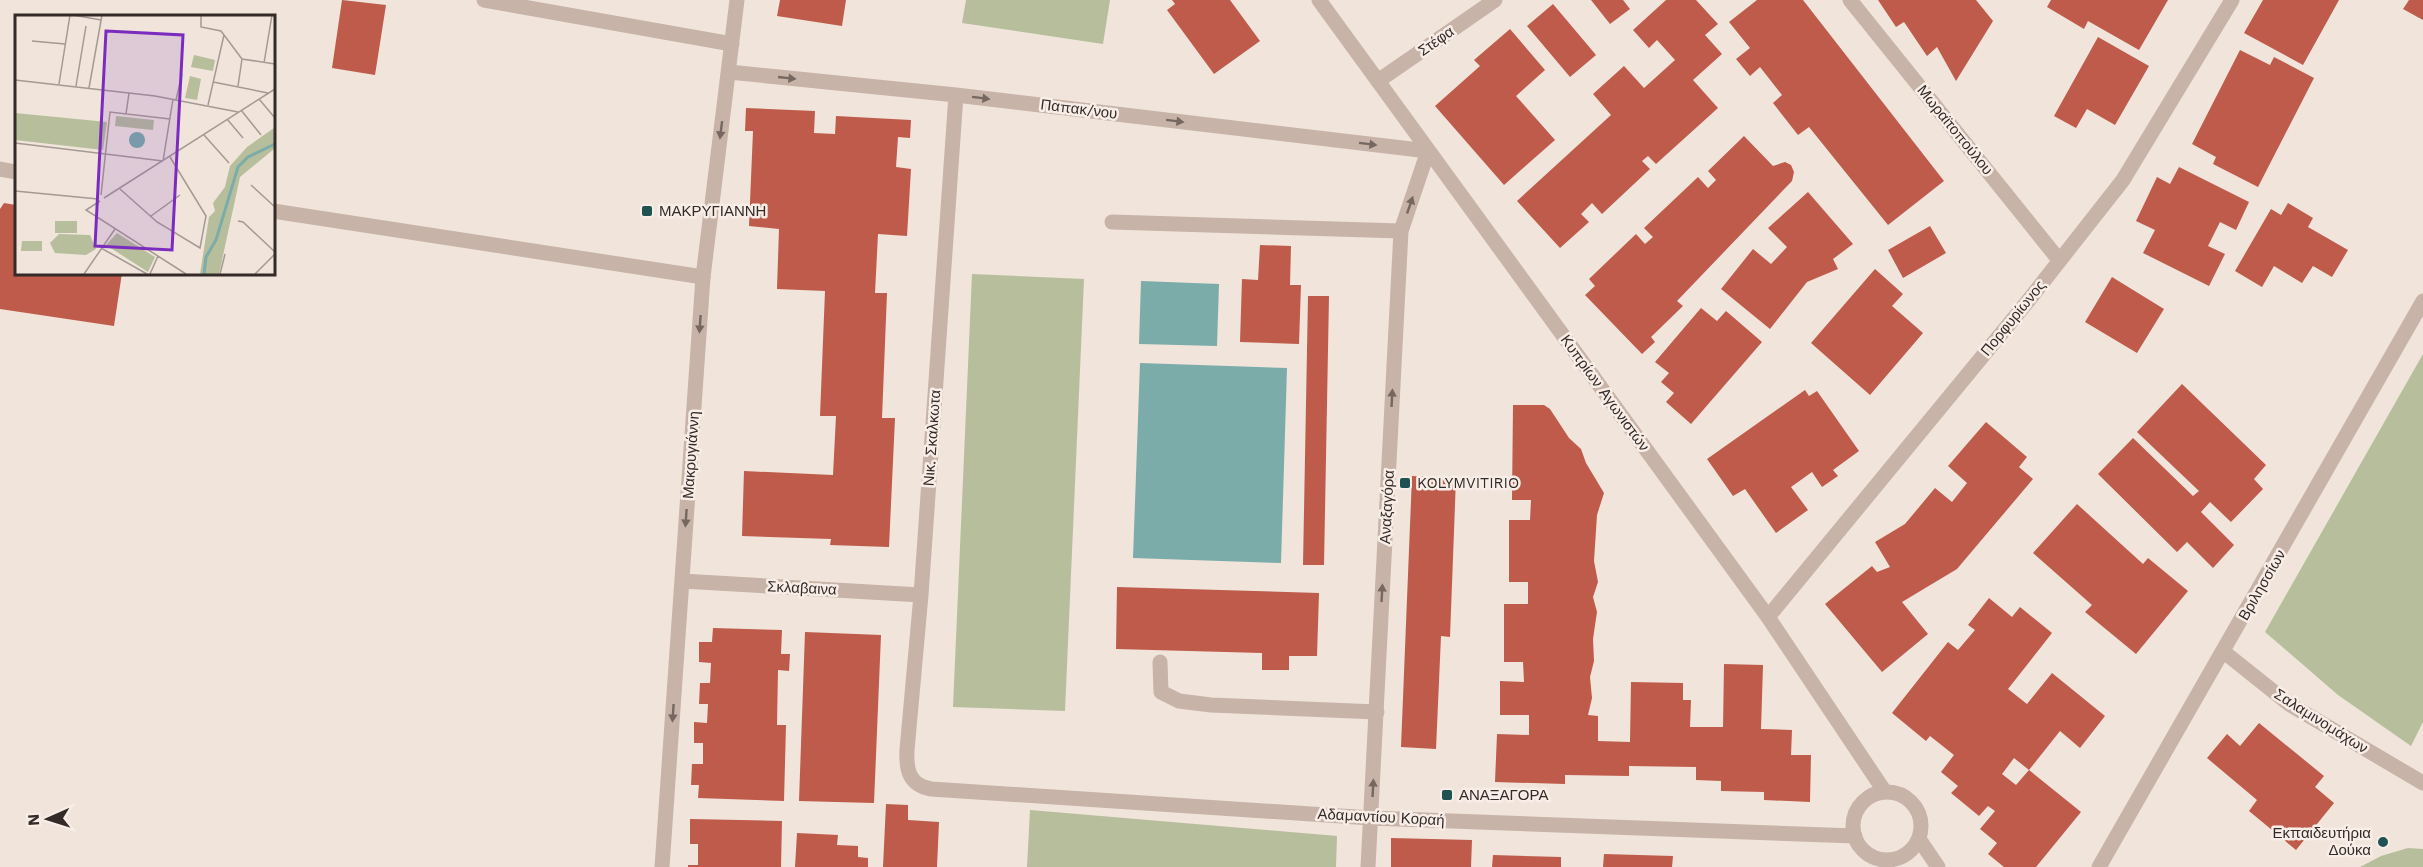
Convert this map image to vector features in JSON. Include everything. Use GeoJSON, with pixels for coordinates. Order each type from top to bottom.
{"type":"FeatureCollection","features":[{"type":"Feature","properties":{"kind":"street"},"geometry":{"type":"LineString","coordinates":[[484,0],[732,44]]}},
{"type":"Feature","properties":{"kind":"street","name":"Μακρυγιάννη"},"geometry":{"type":"LineString","coordinates":[[662,867],[703,277],[737,0]]}},
{"type":"Feature","properties":{"kind":"street","name":"Κυπρίων Αγωνιστών"},"geometry":{"type":"LineString","coordinates":[[1318,0],[1768,617],[1885,792]]}},
{"type":"Feature","properties":{"kind":"street","name":"Στέφα"},"geometry":{"type":"LineString","coordinates":[[1378,81],[1495,0]]}},
{"type":"Feature","properties":{"kind":"street","name":"Μωραϊτοπούλου"},"geometry":{"type":"LineString","coordinates":[[1850,0],[2059,260]]}},
{"type":"Feature","properties":{"kind":"street","name":"Πορφυρίωνος"},"geometry":{"type":"LineString","coordinates":[[1768,617],[2123,180],[2232,0]]}},
{"type":"Feature","properties":{"kind":"street","name":"Παπακ/νου"},"geometry":{"type":"LineString","coordinates":[[729,72],[956,95],[1428,151]]}},
{"type":"Feature","properties":{"kind":"street","name":"Νικ. Σκαλκωτα"},"geometry":{"type":"LineString","coordinates":[[912,780],[906,769],[907,750],[921,595],[956,95]]}},
{"type":"Feature","properties":{"kind":"street","name":"Αναξαγόρα"},"geometry":{"type":"LineString","coordinates":[[1368,867],[1401,231],[1428,151]]}},
{"type":"Feature","properties":{"kind":"street"},"geometry":{"type":"LineString","coordinates":[[0,169],[15,172]]}},
{"type":"Feature","properties":{"kind":"street"},"geometry":{"type":"LineString","coordinates":[[274,211],[703,277]]}},
{"type":"Feature","properties":{"kind":"street"},"geometry":{"type":"LineString","coordinates":[[1112,222],[1401,231]]}},
{"type":"Feature","properties":{"kind":"street","name":"Βριλησσίων"},"geometry":{"type":"LineString","coordinates":[[2099,867],[2423,302]]}},
{"type":"Feature","properties":{"kind":"street","name":"Σκλαβαινα"},"geometry":{"type":"LineString","coordinates":[[682,581],[921,595]]}},
{"type":"Feature","properties":{"kind":"street","name":"Σαλαμινομάχων"},"geometry":{"type":"LineString","coordinates":[[2224,652],[2289,704],[2423,783]]}},
{"type":"Feature","properties":{"kind":"street"},"geometry":{"type":"LineString","coordinates":[[1160,662],[1161,692],[1179,701],[1211,705],[1377,712]]}},
{"type":"Feature","properties":{"kind":"street","name":"Αδαμαντίου Κοραή"},"geometry":{"type":"LineString","coordinates":[[912,780],[920,787],[931,789],[1371,818],[1855,836]]}},
{"type":"Feature","properties":{"kind":"street"},"geometry":{"type":"LineString","coordinates":[[1885,792],[1896,792],[1916,806],[1921,816],[1919,839],[1904,856],[1892,864],[1862,850],[1855,836],[1854,818],[1858,808],[1864,800],[1885,792]]}},
{"type":"Feature","properties":{"kind":"street"},"geometry":{"type":"LineString","coordinates":[[1919,839],[1938,867]]}},
{"type":"Feature","properties":{"kind":"green space"},"geometry":{"type":"Polygon","coordinates":[[[966,0],[1110,0],[1103,44],[962,23],[966,0]]]}},
{"type":"Feature","properties":{"kind":"green space"},"geometry":{"type":"Polygon","coordinates":[[[972,274],[1084,279],[1065,711],[953,707],[972,274]]]}},
{"type":"Feature","properties":{"kind":"green space"},"geometry":{"type":"Polygon","coordinates":[[[2423,354],[2423,722],[2411,746],[2338,695],[2265,632],[2423,354]]]}},
{"type":"Feature","properties":{"kind":"green space"},"geometry":{"type":"Polygon","coordinates":[[[1030,810],[1337,836],[1336,867],[1027,867],[1030,810]]]}},
{"type":"Feature","properties":{"kind":"green space"},"geometry":{"type":"Polygon","coordinates":[[[2408,848],[2423,849],[2423,867],[2360,867],[2381,856],[2408,848]]]}},
{"type":"Feature","properties":{"kind":"water"},"geometry":{"type":"Polygon","coordinates":[[[1141,281],[1219,284],[1217,346],[1139,344],[1141,281]]]}},
{"type":"Feature","properties":{"kind":"water"},"geometry":{"type":"Polygon","coordinates":[[[1140,363],[1287,368],[1281,563],[1133,558],[1140,363]]]}},
{"type":"Feature","properties":{"kind":"building"},"geometry":{"type":"Polygon","coordinates":[[[342,0],[386,5],[375,75],[332,68],[342,0]]]}},
{"type":"Feature","properties":{"kind":"building"},"geometry":{"type":"Polygon","coordinates":[[[780,0],[846,0],[842,26],[777,16],[780,0]]]}},
{"type":"Feature","properties":{"kind":"building"},"geometry":{"type":"Polygon","coordinates":[[[1172,0],[1230,0],[1260,41],[1214,74],[1167,10],[1175,4],[1172,0]]]}},
{"type":"Feature","properties":{"kind":"building"},"geometry":{"type":"Polygon","coordinates":[[[1591,0],[1623,0],[1630,9],[1610,24],[1591,0]]]}},
{"type":"Feature","properties":{"kind":"building"},"geometry":{"type":"Polygon","coordinates":[[[1666,0],[1696,0],[1718,24],[1705,35],[1722,54],[1693,80],[1718,108],[1656,164],[1648,156],[1642,161],[1650,169],[1602,214],[1592,203],[1581,214],[1589,222],[1560,248],[1517,201],[1611,115],[1593,94],[1624,66],[1644,88],[1675,60],[1657,40],[1649,48],[1633,30],[1666,0]]]}},
{"type":"Feature","properties":{"kind":"building"},"geometry":{"type":"Polygon","coordinates":[[[1757,0],[1803,0],[1944,181],[1888,225],[1809,127],[1798,135],[1773,103],[1782,95],[1760,67],[1750,76],[1736,59],[1750,48],[1729,22],[1757,0]]]}},
{"type":"Feature","properties":{"kind":"building"},"geometry":{"type":"Polygon","coordinates":[[[1878,0],[1976,0],[1993,21],[1956,81],[1937,47],[1927,56],[1904,22],[1896,27],[1878,0]]]}},
{"type":"Feature","properties":{"kind":"building"},"geometry":{"type":"Polygon","coordinates":[[[2051,0],[2168,0],[2139,50],[2088,21],[2084,29],[2047,7],[2051,0]]]}},
{"type":"Feature","properties":{"kind":"building"},"geometry":{"type":"Polygon","coordinates":[[[2263,0],[2339,0],[2303,65],[2244,33],[2263,0]]]}},
{"type":"Feature","properties":{"kind":"building"},"geometry":{"type":"Polygon","coordinates":[[[2409,0],[2423,0],[2423,20],[2403,9],[2409,0]]]}},
{"type":"Feature","properties":{"kind":"building"},"geometry":{"type":"Polygon","coordinates":[[[1553,4],[1596,55],[1570,77],[1527,26],[1553,4]]]}},
{"type":"Feature","properties":{"kind":"building"},"geometry":{"type":"Polygon","coordinates":[[[1510,29],[1545,70],[1516,96],[1555,140],[1504,185],[1435,106],[1480,66],[1474,60],[1510,29]]]}},
{"type":"Feature","properties":{"kind":"building"},"geometry":{"type":"Polygon","coordinates":[[[2098,37],[2149,66],[2115,125],[2087,109],[2076,128],[2054,116],[2098,37]]]}},
{"type":"Feature","properties":{"kind":"building"},"geometry":{"type":"Polygon","coordinates":[[[2240,50],[2270,65],[2274,57],[2314,78],[2258,187],[2213,164],[2216,157],[2192,144],[2240,50]]]}},
{"type":"Feature","properties":{"kind":"building"},"geometry":{"type":"Polygon","coordinates":[[[746,108],[815,111],[814,133],[835,134],[836,116],[911,120],[910,138],[898,137],[896,167],[911,169],[907,236],[878,234],[875,293],[887,293],[882,418],[895,418],[889,547],[830,545],[831,539],[742,536],[744,471],[833,475],[836,416],[820,416],[825,291],[777,289],[779,229],[749,226],[753,131],[745,131],[746,108]]]}},
{"type":"Feature","properties":{"kind":"building"},"geometry":{"type":"Polygon","coordinates":[[[1744,136],[1773,166],[1785,162],[1791,165],[1794,172],[1792,181],[1677,301],[1683,306],[1651,337],[1655,342],[1642,354],[1585,295],[1595,286],[1589,279],[1636,234],[1645,244],[1653,237],[1644,228],[1698,177],[1708,188],[1716,180],[1708,171],[1744,136]]]}},
{"type":"Feature","properties":{"kind":"building"},"geometry":{"type":"Polygon","coordinates":[[[2179,167],[2249,202],[2236,230],[2220,222],[2208,246],[2225,254],[2209,286],[2143,253],[2155,230],[2136,221],[2157,177],[2170,184],[2179,167]]]}},
{"type":"Feature","properties":{"kind":"building"},"geometry":{"type":"Polygon","coordinates":[[[1808,192],[1853,244],[1833,259],[1838,269],[1807,282],[1770,329],[1721,289],[1753,249],[1771,264],[1787,247],[1768,228],[1808,192]]]}},
{"type":"Feature","properties":{"kind":"building"},"geometry":{"type":"Polygon","coordinates":[[[4,203],[15,205],[15,274],[122,274],[114,326],[0,309],[0,209],[4,203]]]}},
{"type":"Feature","properties":{"kind":"building"},"geometry":{"type":"Polygon","coordinates":[[[2288,203],[2313,218],[2308,227],[2348,250],[2332,277],[2313,266],[2302,283],[2274,266],[2262,287],[2235,271],[2271,209],[2281,215],[2288,203]]]}},
{"type":"Feature","properties":{"kind":"building"},"geometry":{"type":"Polygon","coordinates":[[[1930,226],[1946,253],[1903,278],[1888,250],[1930,226]]]}},
{"type":"Feature","properties":{"kind":"building"},"geometry":{"type":"Polygon","coordinates":[[[1260,245],[1291,246],[1290,285],[1301,285],[1299,344],[1240,342],[1242,279],[1258,280],[1260,245]]]}},
{"type":"Feature","properties":{"kind":"building"},"geometry":{"type":"Polygon","coordinates":[[[1875,269],[1903,294],[1892,306],[1923,333],[1870,395],[1811,343],[1875,269]]]}},
{"type":"Feature","properties":{"kind":"building"},"geometry":{"type":"Polygon","coordinates":[[[2112,277],[2164,309],[2137,353],[2085,322],[2112,277]]]}},
{"type":"Feature","properties":{"kind":"building"},"geometry":{"type":"Polygon","coordinates":[[[1308,296],[1329,296],[1324,565],[1303,565],[1308,296]]]}},
{"type":"Feature","properties":{"kind":"building"},"geometry":{"type":"Polygon","coordinates":[[[1701,308],[1717,321],[1726,311],[1762,342],[1691,424],[1666,402],[1674,393],[1661,382],[1669,373],[1655,362],[1701,308]]]}},
{"type":"Feature","properties":{"kind":"building"},"geometry":{"type":"Polygon","coordinates":[[[2182,384],[2266,465],[2254,479],[2263,489],[2231,522],[2210,502],[2201,512],[2234,545],[2213,568],[2187,542],[2177,552],[2098,474],[2133,438],[2193,496],[2199,491],[2137,432],[2182,384]]]}},
{"type":"Feature","properties":{"kind":"building"},"geometry":{"type":"Polygon","coordinates":[[[1805,390],[1809,396],[1817,391],[1859,451],[1833,470],[1838,476],[1822,487],[1812,472],[1791,487],[1808,510],[1776,533],[1745,489],[1733,496],[1707,459],[1805,390]]]}},
{"type":"Feature","properties":{"kind":"building"},"geometry":{"type":"Polygon","coordinates":[[[1513,405],[1544,405],[1550,409],[1569,438],[1581,449],[1586,463],[1604,493],[1597,515],[1594,561],[1598,582],[1593,597],[1597,612],[1593,639],[1594,661],[1590,677],[1592,698],[1588,715],[1598,716],[1598,741],[1630,742],[1631,682],[1683,683],[1683,700],[1691,700],[1690,727],[1723,727],[1724,664],[1763,665],[1761,729],[1792,730],[1791,755],[1811,755],[1810,802],[1764,800],[1764,792],[1721,791],[1721,781],[1696,780],[1696,767],[1629,766],[1629,776],[1565,775],[1565,784],[1495,782],[1497,734],[1529,735],[1529,715],[1500,715],[1500,681],[1524,682],[1523,662],[1504,662],[1504,604],[1528,604],[1528,582],[1509,582],[1509,520],[1530,520],[1531,500],[1512,500],[1513,405]]]}},
{"type":"Feature","properties":{"kind":"building"},"geometry":{"type":"Polygon","coordinates":[[[1986,422],[2027,457],[2019,467],[2033,479],[1957,569],[1902,602],[1928,634],[1882,672],[1825,604],[1872,566],[1877,572],[1890,567],[1875,542],[1905,524],[1935,488],[1952,502],[1967,483],[1948,466],[1986,422]]]}},
{"type":"Feature","properties":{"kind":"building"},"geometry":{"type":"Polygon","coordinates":[[[1412,476],[1456,478],[1450,637],[1441,636],[1436,749],[1401,747],[1412,476]]]}},
{"type":"Feature","properties":{"kind":"building"},"geometry":{"type":"Polygon","coordinates":[[[2077,504],[2143,564],[2148,558],[2188,591],[2136,654],[2085,612],[2092,605],[2033,553],[2077,504]]]}},
{"type":"Feature","properties":{"kind":"building"},"geometry":{"type":"Polygon","coordinates":[[[1117,587],[1319,593],[1317,656],[1289,656],[1289,670],[1262,670],[1262,653],[1116,649],[1117,587]]]}},
{"type":"Feature","properties":{"kind":"building"},"geometry":{"type":"Polygon","coordinates":[[[1989,598],[2012,617],[2020,607],[2052,633],[2008,689],[2027,704],[2052,673],[2105,716],[2080,748],[2060,731],[2029,770],[2081,812],[2036,867],[2004,867],[1988,854],[1997,843],[1980,829],[1995,811],[1988,806],[1979,816],[1951,793],[1958,786],[1941,772],[1954,755],[1930,736],[1926,741],[1892,713],[1948,642],[1958,650],[1975,630],[1968,625],[1989,598]],[[2014,758],[2002,774],[2016,785],[2029,770],[2014,758]]]}},
{"type":"Feature","properties":{"kind":"building"},"geometry":{"type":"Polygon","coordinates":[[[713,628],[782,630],[781,654],[790,654],[789,671],[778,670],[777,725],[786,725],[784,801],[698,798],[699,785],[691,785],[692,764],[703,764],[703,743],[694,743],[694,722],[707,723],[708,704],[699,704],[700,683],[710,683],[711,663],[699,662],[699,642],[712,642],[713,628]]]}},
{"type":"Feature","properties":{"kind":"building"},"geometry":{"type":"Polygon","coordinates":[[[805,632],[881,635],[874,803],[799,801],[805,632]]]}},
{"type":"Feature","properties":{"kind":"building"},"geometry":{"type":"Polygon","coordinates":[[[2259,723],[2324,776],[2315,787],[2334,803],[2296,850],[2249,811],[2257,800],[2207,758],[2227,734],[2240,746],[2259,723]]]}},
{"type":"Feature","properties":{"kind":"building"},"geometry":{"type":"Polygon","coordinates":[[[886,804],[908,805],[908,820],[939,822],[937,867],[883,867],[886,804]]]}},
{"type":"Feature","properties":{"kind":"building"},"geometry":{"type":"Polygon","coordinates":[[[690,819],[782,821],[781,867],[688,867],[688,865],[698,865],[698,844],[690,844],[690,819]]]}},
{"type":"Feature","properties":{"kind":"building"},"geometry":{"type":"Polygon","coordinates":[[[797,833],[838,835],[837,845],[858,846],[858,857],[868,858],[868,867],[795,867],[797,833]]]}},
{"type":"Feature","properties":{"kind":"building"},"geometry":{"type":"Polygon","coordinates":[[[1391,838],[1472,840],[1471,867],[1391,867],[1391,838]]]}},
{"type":"Feature","properties":{"kind":"building"},"geometry":{"type":"Polygon","coordinates":[[[1604,854],[1673,856],[1672,867],[1603,867],[1604,854]]]}},
{"type":"Feature","properties":{"kind":"building"},"geometry":{"type":"Polygon","coordinates":[[[1493,855],[1561,857],[1561,867],[1492,867],[1493,855]]]}},
{"type":"Feature","properties":{"kind":"place","name":"ΜΑΚΡΥΓΙΑΝΝΗ"},"geometry":{"type":"Point","coordinates":[647,211]}},
{"type":"Feature","properties":{"kind":"place","name":"KOLYMVITIRIO"},"geometry":{"type":"Point","coordinates":[1405,483]}},
{"type":"Feature","properties":{"kind":"place","name":"ΑΝΑΞΑΓΟΡΑ"},"geometry":{"type":"Point","coordinates":[1447,795]}},
{"type":"Feature","properties":{"kind":"place","name":"Εκπαιδευτήρια Δούκα"},"geometry":{"type":"Point","coordinates":[2383,842]}}]}
